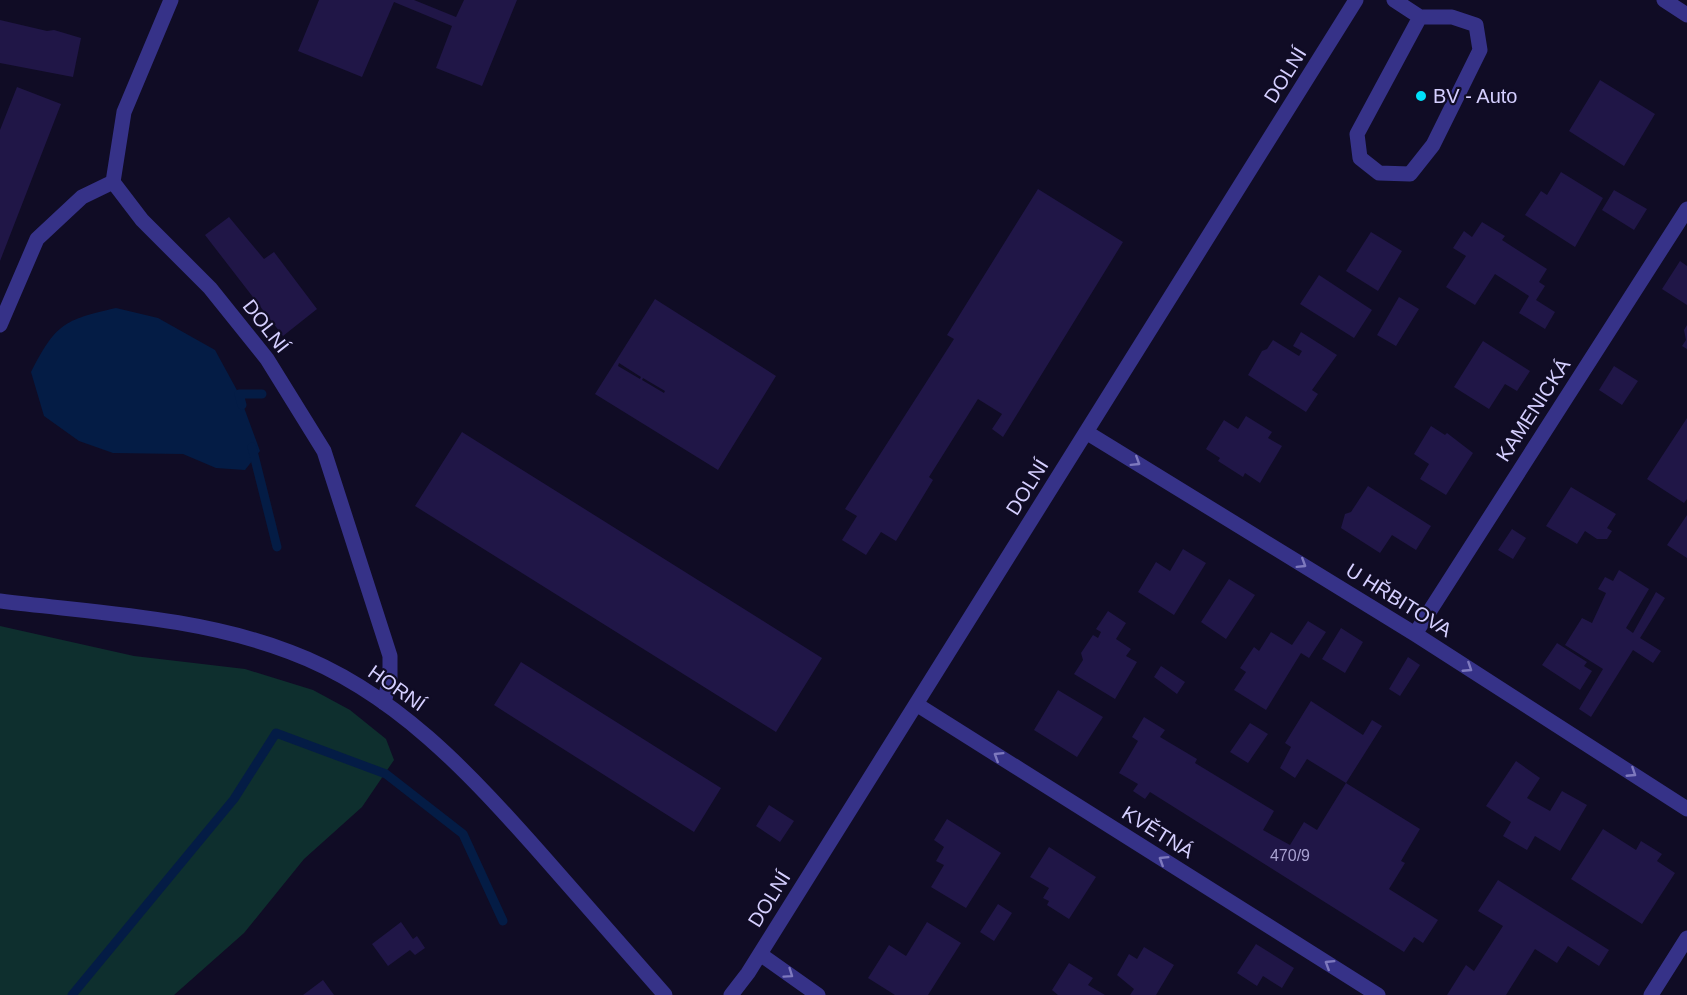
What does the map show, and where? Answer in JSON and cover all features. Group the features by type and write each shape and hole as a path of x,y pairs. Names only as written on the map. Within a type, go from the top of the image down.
{"street":[{"path":"0,325 37,239 82,197 113,183 124,112 171,0"},
{"name":"DOLNÍ","path":"731,995 760,954 1356,0"},
{"path":"1394,0 1420,17 1452,16 1476,25 1480,50 1433,145 1410,174 1379,173 1360,158 1357,134 1420,17"},
{"path":"1664,0 1687,15"},
{"name":"DOLNÍ","path":"113,183 142,220 210,288 267,358 324,451 390,656 390,678 384,703"},
{"name":"KAMENICKÁ","path":"1415,634 1687,209"},
{"name":"U HŘBITOVA","path":"1086,432 1415,634 1687,809"},
{"name":"HORNÍ","path":"0,601 169,623 241,636 290,652 335,672 384,703 441,747 482,787 665,995"},
{"name":"KVĚTNÁ","path":"916,704 1378,995"},
{"path":"1651,995 1687,938"},
{"path":"760,954 818,995"}],"green space":[{"path":"0,626 134,656 245,669 313,690 350,710 386,739 394,760 362,807 304,859 244,933 174,995 0,995"}],"water":[{"path":"116,308 158,318 215,350 239,394 260,451 245,470 216,468 183,454 113,453 79,441 44,416 31,372 47,343 63,326 72,321"}],"building":[{"path":"319,0 414,0 456,17 464,0 517,0 482,86 436,68 452,26 394,2 362,77 298,51"},
{"path":"0,20 47,31 54,30 81,38 73,77 0,63"},
{"path":"1600,80 1655,114 1624,166 1569,131"},
{"path":"17,87 61,104 0,261 0,130"},
{"path":"1561,172 1603,198 1575,247 1525,215 1541,191 1547,195"},
{"path":"1038,189 1123,242 1003,437 992,429 1002,414 978,399 929,477 933,480 896,541 881,532 866,555 842,540 857,516 845,509 954,339 947,335"},
{"path":"1614,190 1647,209 1634,230 1602,210"},
{"path":"229,217 264,259 274,252 317,309 283,336 205,235"},
{"path":"1482,222 1505,236 1502,240 1547,269 1539,282 1545,286 1536,300 1555,312 1545,329 1519,313 1529,296 1495,274 1475,305 1446,287 1466,256 1453,248 1464,231 1472,237"},
{"path":"1371,232 1402,251 1378,291 1346,271"},
{"path":"1680,261 1687,266 1687,305 1662,289"},
{"path":"1319,275 1372,310 1354,338 1300,304"},
{"path":"1399,297 1419,309 1396,346 1377,335"},
{"path":"655,299 776,376 718,470 595,394","holes":["619,363 641,377 640,379 618,366","643,378 665,391 664,393 642,380"]},
{"path":"1687,325 1687,349 1682,346 1686,340 1684,330"},
{"path":"1301,332 1337,355 1312,390 1318,394 1306,412 1248,375 1262,351 1267,349 1273,340 1299,356 1302,351 1293,346"},
{"path":"1483,341 1530,371 1517,391 1505,384 1489,409 1454,387"},
{"path":"1614,366 1638,381 1622,405 1599,390"},
{"path":"1246,416 1272,432 1268,438 1282,446 1260,483 1245,473 1243,477 1218,461 1220,458 1206,449 1224,420 1238,429"},
{"path":"1687,418 1687,499 1684,503 1647,479"},
{"path":"1431,426 1445,435 1447,433 1473,453 1446,495 1420,479 1429,464 1414,454"},
{"path":"462,432 822,658 776,732 415,506"},
{"path":"1368,486 1431,526 1416,550 1392,535 1380,553 1341,528 1345,514 1351,512"},
{"path":"1571,487 1616,514 1607,528 1612,531 1607,539 1597,539 1585,531 1577,544 1546,526"},
{"path":"1687,515 1687,558 1667,545"},
{"path":"1512,529 1526,538 1513,559 1498,550"},
{"path":"1183,549 1206,563 1174,615 1138,592 1156,562 1170,571"},
{"path":"1619,570 1649,589 1626,628 1633,633 1656,592 1665,598 1640,638 1661,651 1653,663 1633,650 1591,717 1579,709 1603,669 1565,645 1582,618 1592,623 1606,593 1598,589 1605,577 1613,581"},
{"path":"1229,579 1255,595 1226,639 1201,622"},
{"path":"1108,611 1126,623 1116,639 1131,649 1126,656 1137,662 1115,699 1074,674 1083,660 1081,653 1093,635 1098,638 1101,632 1096,629"},
{"path":"1308,621 1326,632 1309,658 1301,653 1266,710 1234,690 1246,672 1240,668 1254,647 1259,651 1271,632 1292,645"},
{"path":"1341,628 1363,642 1345,673 1322,659"},
{"path":"1557,643 1587,662 1584,666 1592,671 1580,690 1542,665"},
{"path":"1408,657 1420,665 1400,696 1389,689"},
{"path":"521,662 721,788 694,832 494,705"},
{"path":"1161,666 1185,682 1177,694 1154,677"},
{"path":"1058,690 1103,717 1077,757 1034,730"},
{"path":"1311,701 1363,735 1372,720 1382,726 1346,783 1307,759 1295,778 1280,768 1291,747 1285,743"},
{"path":"1144,717 1165,730 1160,737 1197,759 1195,763 1274,811 1263,830 1290,845 1304,822 1317,830 1346,783 1420,829 1401,861 1405,863 1389,889 1438,920 1423,943 1414,937 1404,952 1150,792 1145,799 1133,791 1138,784 1119,773 1138,741 1132,737"},
{"path":"1250,723 1268,734 1248,763 1230,752"},
{"path":"1516,761 1540,778 1527,798 1550,811 1562,791 1587,805 1560,851 1535,836 1527,850 1503,836 1511,822 1486,806"},
{"path":"769,805 794,821 780,842 756,826"},
{"path":"947,819 1001,853 966,908 931,887 944,865 936,861 944,847 934,840"},
{"path":"1603,829 1636,850 1641,841 1662,854 1657,861 1675,873 1642,924 1571,879"},
{"path":"1049,847 1096,877 1069,919 1047,905 1049,901 1043,898 1049,888 1030,877"},
{"path":"1498,880 1609,950 1599,966 1568,946 1557,963 1535,949 1506,995 1447,995 1466,965 1474,971 1503,926 1478,911"},
{"path":"998,904 1012,913 994,941 980,932"},
{"path":"401,922 413,939 417,936 425,948 415,955 410,950 388,966 372,944"},
{"path":"927,922 961,943 928,995 895,995 868,978 889,945 906,956"},
{"path":"1256,944 1294,968 1282,988 1263,976 1257,986 1237,973"},
{"path":"1144,947 1174,965 1156,995 1130,995 1134,989 1117,975 1129,954 1137,959"},
{"path":"1069,963 1093,978 1088,985 1105,995 1058,995 1052,990"},
{"path":"323,980 334,995 303,995"}],"waterway":[{"path":"242,405 239,394 262,394"},
{"path":"252,447 277,547"},
{"path":"72,995 234,799 276,733 386,774 463,834 503,921"}],"place":[{"name":"BV - Auto","path":"1421,96"}]}
